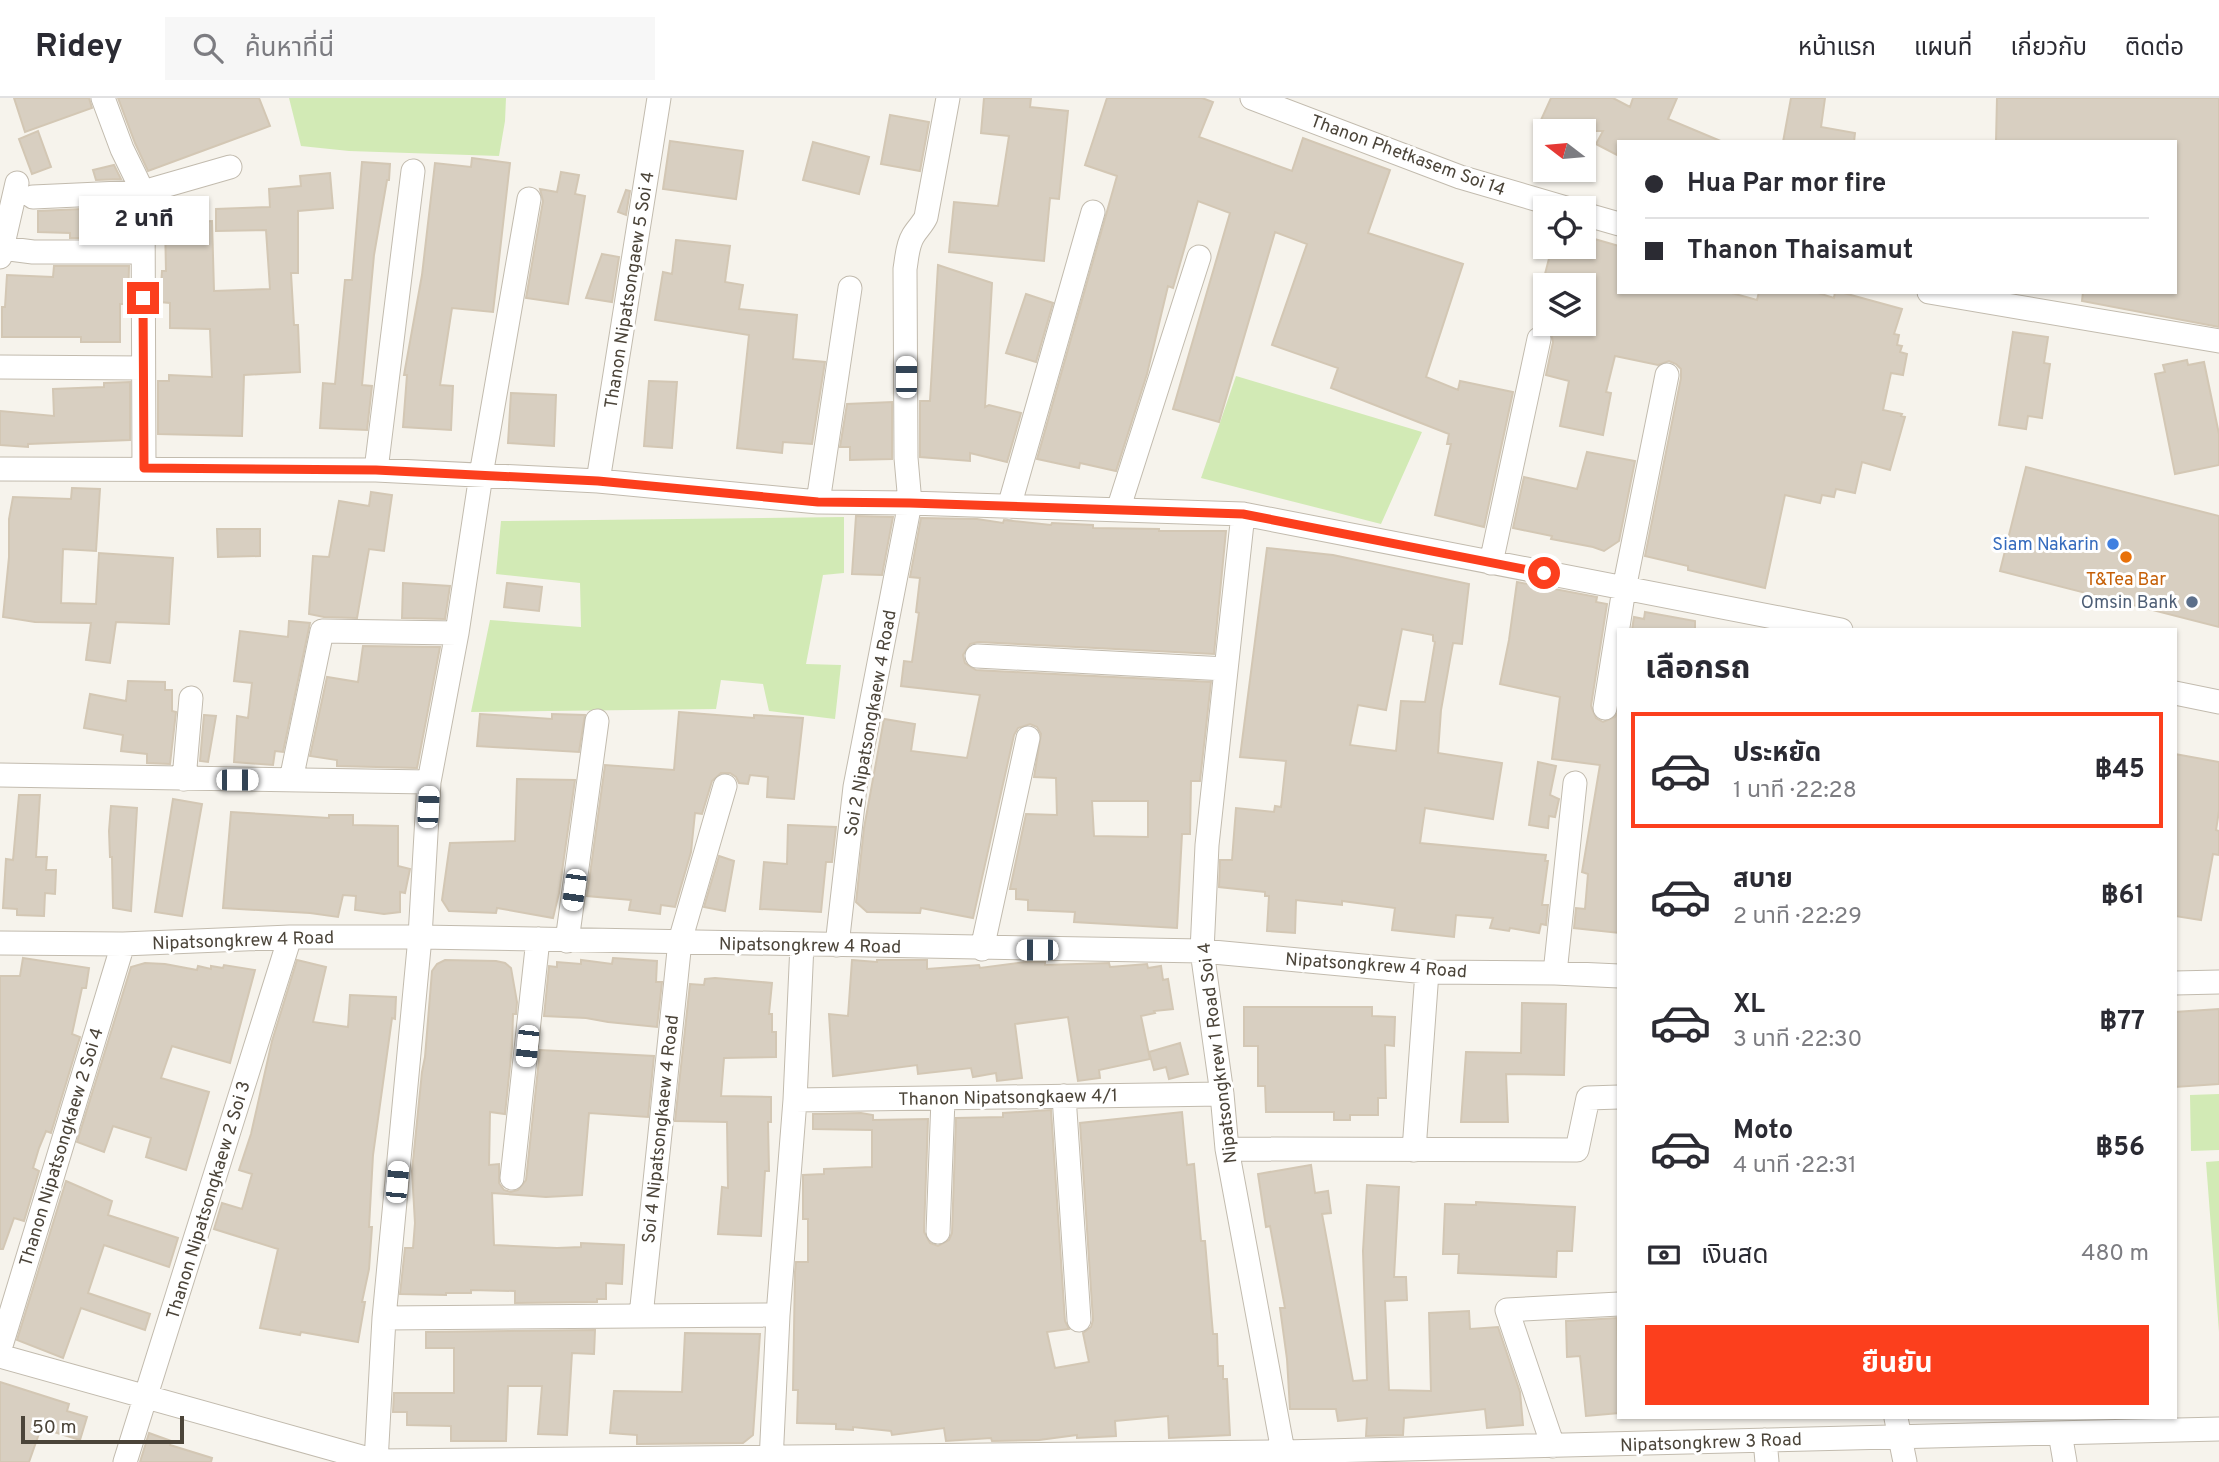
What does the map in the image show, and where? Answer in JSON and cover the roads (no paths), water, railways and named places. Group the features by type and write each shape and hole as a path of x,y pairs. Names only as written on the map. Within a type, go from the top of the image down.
{"street":[{"path":"103,98 122,149 144,192 144,468"},
{"name":"Thanon Nipatsongaew 5 Soi 4","path":"598,481 659,98"},
{"name":"Soi 2 Nipatsongkaew 4 Road","path":"837,945 855,787 910,503 906,458 905,269 908,248 926,217 948,98"},
{"name":"Thanon Phetkasem Soi 14","path":"1252,98 1460,177 1533,198"},
{"path":"143,252 1,253 25,190 144,192 230,167"},
{"path":"376,470 413,171"},
{"path":"376,1461 384,1318 420,937 429,782 457,633 481,475 529,199"},
{"path":"1009,507 1093,212"},
{"path":"1596,217 1617,223"},
{"path":"1118,510 1199,257"},
{"path":"818,502 850,288"},
{"path":"1940,294 2219,341"},
{"path":"1491,563 1539,339"},
{"path":"0,367 143,368"},
{"path":"1618,628 1667,375"},
{"path":"0,469 376,470 598,481 818,502 1243,514 1830,628"},
{"name":"Nipatsongkrew 1 Road Soi 4","path":"1243,514 1206,845 1202,951 1227,1149 1284,1457"},
{"path":"291,780 322,631 457,633"},
{"path":"1605,708 1617,633"},
{"path":"976,656 1226,669"},
{"path":"2177,693 2219,702"},
{"path":"184,779 191,698"},
{"path":"567,941 597,721"},
{"path":"982,949 1028,738"},
{"path":"0,775 429,782"},
{"path":"1555,973 1575,783"},
{"name":"Soi 4 Nipatsongkaew 4 Road","path":"641,1316 680,942 725,786"},
{"name":"Nipatsongkrew 4 Road","path":"0,943 122,944 290,937 420,937 1202,951 1427,972 1617,976"},
{"name":"Thanon Nipatsongkaew 2 Soi 3","path":"125,1462 290,937"},
{"path":"512,1178 538,939"},
{"name":"Thanon Nipatsongkaew 2 Soi 4","path":"0,1349 122,944"},
{"path":"772,1459 778,1315 802,944"},
{"path":"1414,1150 1427,972"},
{"path":"2177,983 2219,982"},
{"name":"Thanon Nipatsongkaew 4/1","path":"794,1100 1222,1094"},
{"path":"1065,1096 1079,1320"},
{"path":"1227,1149 1577,1150 1588,1098 1617,1097"},
{"path":"938,1232 943,1098"},
{"path":"1553,1446 1507,1310 1617,1304"},
{"path":"384,1318 778,1315"},
{"name":"Nipatsongkrew 3 Road","path":"0,1356 376,1461 1461,1455 1553,1446 1604,1454 1766,1451 1899,1427 2060,1433 2219,1429"},
{"path":"1899,1427 1905,1462"},
{"path":"2060,1433 2065,1462"}],"place":[{"name":"Siam Nakarin","path":"2113,544"},
{"name":"T&Tea Bar","path":"2126,557"},
{"name":"Omsin Bank","path":"2192,602"}]}
